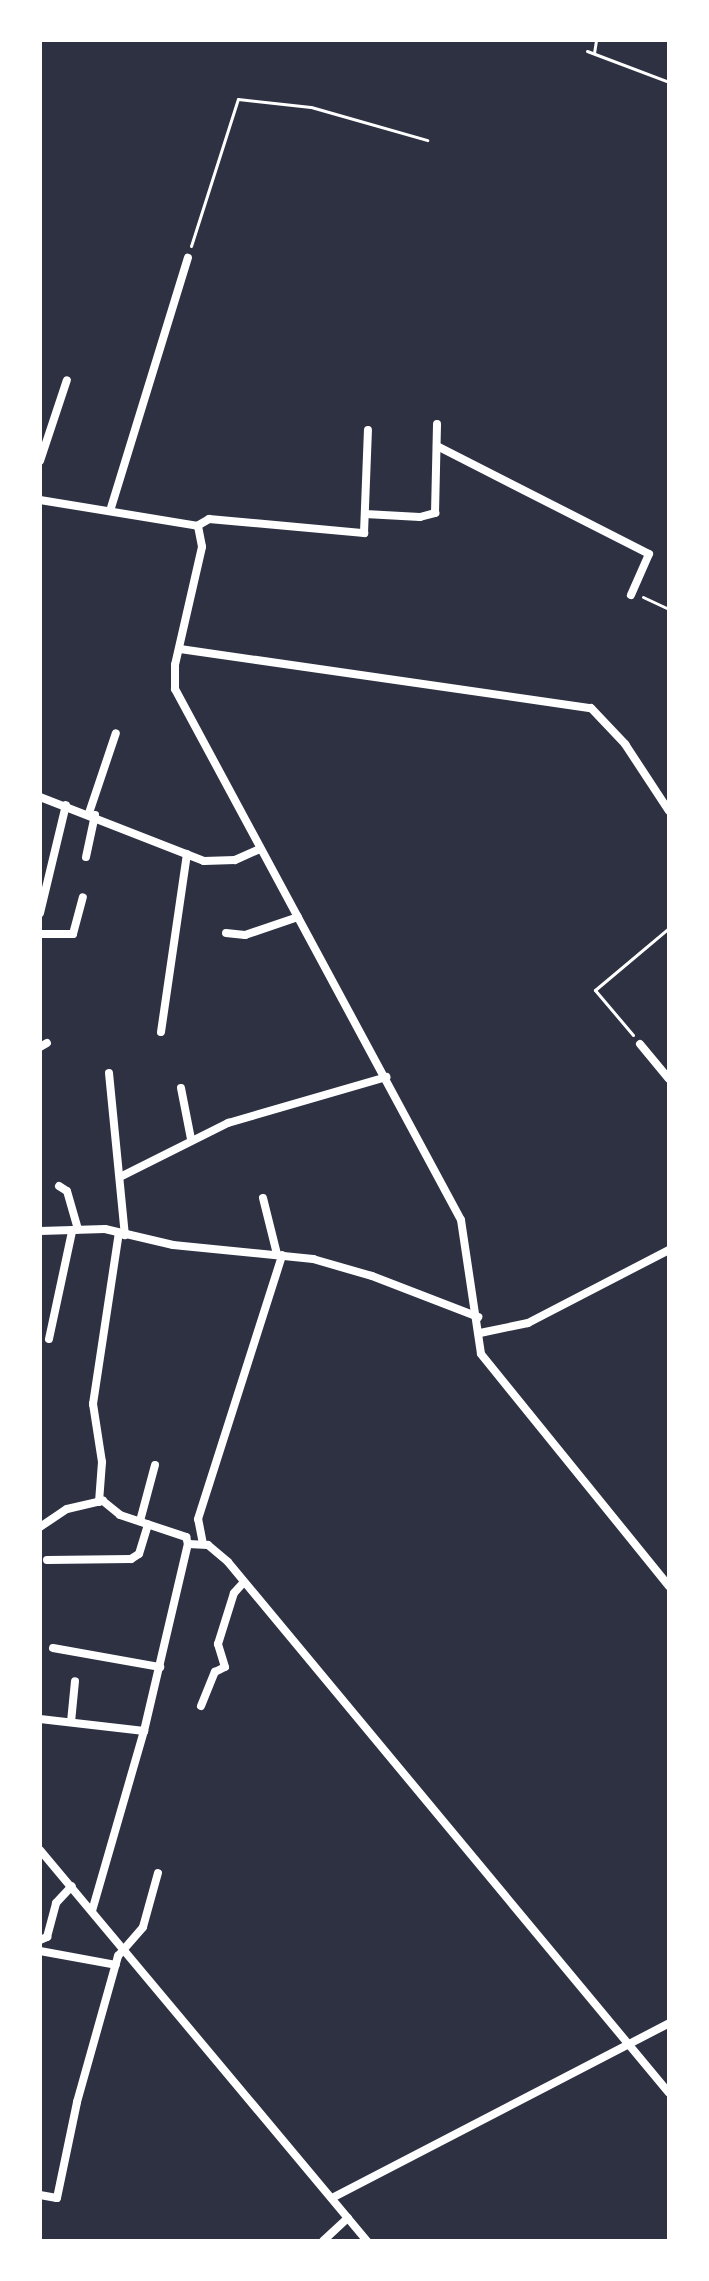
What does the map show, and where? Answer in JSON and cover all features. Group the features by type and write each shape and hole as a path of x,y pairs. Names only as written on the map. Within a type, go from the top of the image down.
{"street":[{"path":"110,511 188,258"},
{"path":"40,461 67,380"},
{"path":"365,514 420,517 435,513 437,424"},
{"path":"40,500 197,526 209,519 364,533 368,430"},
{"path":"437,446 649,554 632,594"},
{"path":"197,526 202,547 180,649 175,689 461,1220 478,1317 481,1354 669,1586"},
{"path":"180,649 591,708 625,744 669,811"},
{"path":"86,857 92,814 116,733"},
{"path":"40,797 92,814 204,861 235,860 260,849"},
{"path":"40,913 66,805"},
{"path":"161,1032 187,854"},
{"path":"40,934 73,934 83,897"},
{"path":"226,933 245,935 298,917"},
{"path":"640,1044 669,1079"},
{"path":"99,1502 102,1462 93,1404 122,1234 122,1176 109,1073"},
{"path":"122,1176 191,1139 262,1112 386,1077"},
{"path":"181,1088 191,1139"},
{"path":"49,1339 75,1230 67,1191 59,1186"},
{"path":"203,1544 198,1519 279,1254 263,1198"},
{"path":"40,1231 122,1234 173,1245 279,1254 372,1276 478,1317"},
{"path":"480,1333 528,1323 669,1250"},
{"path":"47,1560 131,1559 139,1554 155,1465"},
{"path":"40,1527 67,1509 99,1502 144,1523 186,1537 188,1544 144,1731 92,1911"},
{"path":"188,1544 203,1544 228,1562 669,2093"},
{"path":"201,1706 215,1672 225,1667 218,1644 234,1593 243,1583"},
{"path":"53,1648 160,1667"},
{"path":"71,1722 75,1681"},
{"path":"40,1719 144,1731"},
{"path":"40,1850 367,2241"},
{"path":"40,2195 57,2198 77,2102 116,1965 143,1927 158,1873"},
{"path":"40,1940 47,1937 56,1903 72,1886"},
{"path":"40,1951 116,1965"},
{"path":"332,2198 669,2023"},
{"path":"323,2241 348,2218"}],"path":[{"path":"594,53 596,40"},
{"path":"587,51 669,82"},
{"path":"188,258 238,99 311,107 427,140"},
{"path":"632,594 669,609"},
{"path":"640,1044 595,990 669,928"}]}
